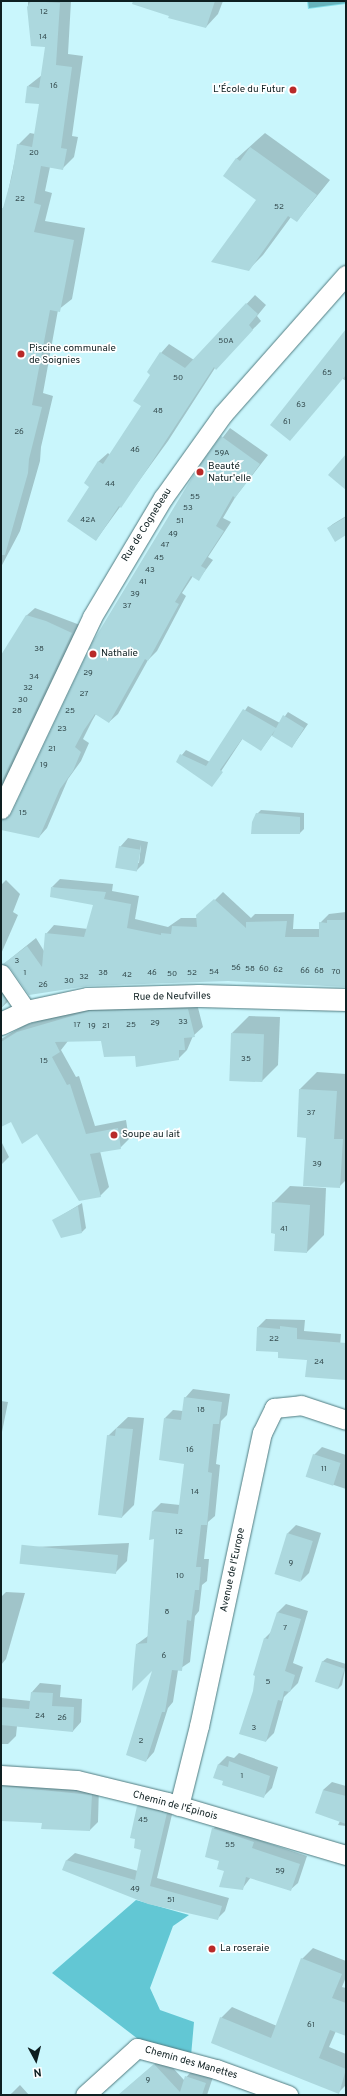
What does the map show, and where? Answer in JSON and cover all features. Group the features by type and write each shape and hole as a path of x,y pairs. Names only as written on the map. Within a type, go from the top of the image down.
{"main road":[{"name":"Rue de Neufvilles","path":"1,1024 27,1012 88,999 199,996 346,1000"}],"street":[{"name":"Rue de Cognebeau","path":"1,809 92,617 109,586 190,458 244,390 346,275"},
{"path":"1,974 27,1012"},
{"name":"Avenue de l'Europe","path":"179,1806 199,1726 262,1433 274,1408 301,1405 346,1420"},
{"name":"Chemin de l'Épinois","path":"1,1775 77,1780 179,1806 346,1855"},
{"name":"Chemin des Manettes","path":"85,2095 137,2048 216,2068 288,2095"}],"shaded area":[{"path":"307,1 346,1 346,4 308,9"},
{"path":"136,1900 189,1915 173,1926 150,1988 160,2010 194,2022 191,2056 138,2039 52,1973"}],"building":[{"path":"31,1 60,3 56,65 72,67 61,148 67,149 63,170 41,166 34,203 41,205 34,232 74,240 60,312 50,310 32,405 42,407 29,459 28,473 5,555 1,555 1,209 3,208 12,176 17,144 32,147 39,104 25,103 27,86 39,88 45,47 31,46 27,7"},
{"path":"133,1 215,1 206,28 168,18 169,16 132,4"},
{"path":"250,147 317,195 297,222 288,216 249,271 211,262 256,200 223,176 236,158 240,161"},
{"path":"246,303 258,314 249,325 253,330 216,370 214,367 121,508 119,506 96,541 67,521 89,487 84,483 98,461 103,464 141,406 133,401 150,375 147,372 160,352 185,368"},
{"path":"346,329 346,375 290,441 270,425"},
{"path":"221,436 260,464 235,498 233,496 216,526 224,531 201,566 206,569 199,581 191,576 175,602 179,604 148,661 145,659 109,723 95,714 84,730 75,747 81,752 73,771 60,789 39,838 1,830 1,820 11,814 92,643 199,466"},
{"path":"346,454 346,490 328,475"},
{"path":"346,517 346,535 335,542 327,528"},
{"path":"26,615 46,621 72,633 1,783 1,655"},
{"path":"243,709 276,728 283,715 304,728 292,748 272,736 275,730 261,751 242,739 220,770 223,772 212,787 176,762 180,754 206,766"},
{"path":"256,813 300,817 300,834 251,834 252,822"},
{"path":"119,846 141,850 137,871 115,868"},
{"path":"51,887 106,892 104,899 131,904 127,928 161,935 161,933 171,934 172,926 197,927 196,915 214,899 246,928 246,922 287,921 285,937 319,937 319,922 327,923 327,920 346,920 346,987 228,981 88,986 29,995 10,968 3,964 27,946 42,967 45,933 84,937 93,905 50,897"},
{"path":"1,993 6,1000 3,1006 1,1006"},
{"path":"188,1009 195,1037 184,1038 185,1050 179,1050 179,1060 136,1067 135,1056 104,1057 101,1041 55,1042 60,1052 52,1057 67,1085 70,1084 86,1134 118,1128 121,1149 90,1154 101,1197 79,1201 37,1134 22,1144 11,1122 1,1127 1,1042 17,1032 89,1011"},
{"path":"231,1033 264,1034 262,1082 229,1081"},
{"path":"299,1089 337,1091 334,1139 343,1139 340,1188 303,1186 306,1138 297,1137"},
{"path":"272,1202 310,1205 307,1253 274,1251 275,1234 271,1233"},
{"path":"78,1206 82,1233 61,1238 52,1220"},
{"path":"280,1326 297,1328 297,1339 346,1343 346,1380 305,1377 307,1360 278,1358 278,1352 256,1351 257,1327 280,1329"},
{"path":"184,1397 222,1402 219,1424 213,1424 208,1472 212,1473 207,1525 201,1525 196,1567 201,1567 199,1590 195,1590 191,1621 187,1620 182,1671 172,1670 165,1712 162,1712 146,1762 126,1755 152,1671 132,1691 136,1644 147,1643 154,1539 149,1540 152,1511 178,1514 184,1464 159,1460 164,1418 181,1420"},
{"path":"116,1428 133,1429 122,1518 98,1515 107,1435 115,1436"},
{"path":"313,1454 341,1463 333,1486 306,1477"},
{"path":"287,1533 313,1541 300,1582 274,1574"},
{"path":"22,1545 118,1555 116,1574 20,1564"},
{"path":"277,1612 301,1619 285,1671 295,1675 290,1692 284,1691 282,1701 278,1700 266,1742 239,1734 253,1691 255,1676 253,1675 264,1638 268,1639"},
{"path":"322,1661 345,1669 338,1690 315,1682"},
{"path":"31,1692 53,1693 52,1706 74,1707 73,1732 1,1725 1,1707 29,1709"},
{"path":"229,1761 270,1776 264,1798 222,1785 223,1781 213,1778 218,1764 228,1767"},
{"path":"1,1786 92,1795 90,1831 41,1829 42,1823 1,1821"},
{"path":"323,1790 346,1796 346,1824 315,1813"},
{"path":"137,1806 167,1813 150,1886 222,1906 218,1920 148,1904 62,1870 66,1860 135,1880 141,1850 134,1848 135,1839 130,1838"},
{"path":"212,1828 254,1842 252,1848 300,1864 291,1891 246,1877 243,1890 219,1887 224,1871 217,1869 219,1861 205,1857"},
{"path":"301,1958 342,1974 332,1998 346,2003 346,2036 330,2030 319,2058 346,2069 339,2094 211,2043 220,2017 271,2038"},
{"path":"154,2064 180,2092 185,2076 206,2083 202,2095 118,2095"}],"place":[{"name":"L'École du Futur","path":"293,90"},
{"name":"Piscine communale de Soignies","path":"21,354"},
{"name":"Beauté Natur'elle","path":"200,472"},
{"name":"Nathalie","path":"93,654"},
{"name":"Soupe au lait","path":"114,1135"},
{"name":"La roseraie","path":"212,1949"}]}
